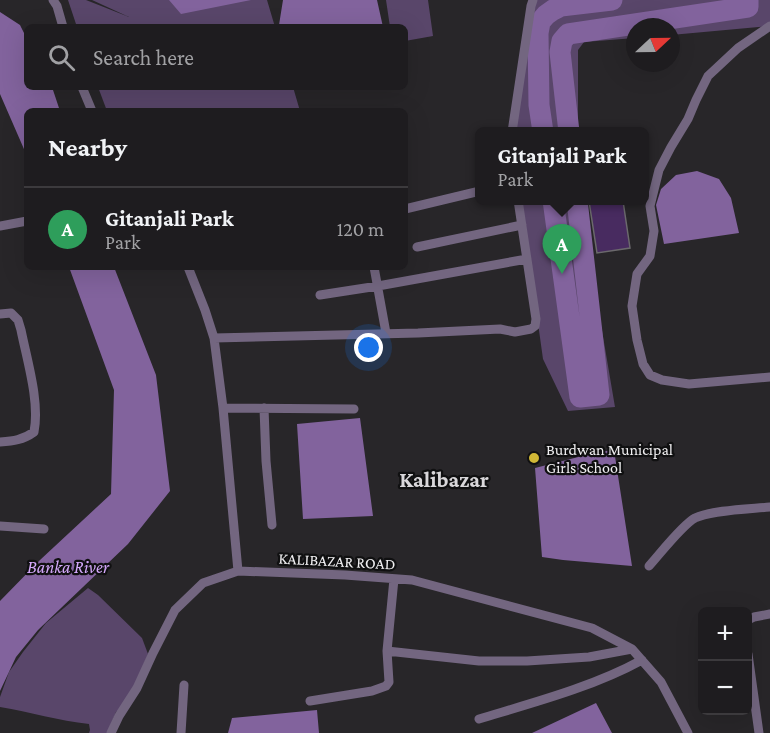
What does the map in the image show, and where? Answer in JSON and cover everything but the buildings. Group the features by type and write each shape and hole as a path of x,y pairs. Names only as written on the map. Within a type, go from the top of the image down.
{"street":[{"path":"53,0 62,24"},
{"path":"513,127 533,0"},
{"path":"770,26 738,48 708,76 688,119 659,170 651,206 654,231 650,256 638,274 632,306 643,364 650,375 662,380 689,384 770,377"},
{"path":"83,90 91,108"},
{"path":"408,208 475,192"},
{"path":"214,338 500,329 511,332 531,329 535,326 536,319 519,205"},
{"path":"0,226 24,222"},
{"path":"417,247 522,225"},
{"path":"320,295 527,259"},
{"path":"111,733 137,688 175,610 203,583 238,571 214,338 193,270"},
{"path":"375,270 386,333"},
{"path":"0,314 11,313 18,320 35,400 36,422 34,432 27,438 0,442"},
{"path":"223,408 354,409"},
{"path":"264,408 272,525"},
{"path":"649,566 694,519 707,514 770,507"},
{"path":"0,526 44,529"},
{"name":"KALIBAZAR ROAD","path":"238,571 412,580 592,628 632,649 661,682 688,733"},
{"path":"310,701 372,691 386,686 389,682 387,651 394,579"},
{"path":"752,618 770,614"},
{"path":"387,651 478,661 527,661 589,657 632,649"},
{"path":"479,719 595,681 642,660"},
{"path":"748,661 759,733"},
{"path":"181,733 184,686"}],"shaded area":[{"path":"68,0 86,0 129,17 92,0 267,0 274,24 76,24"},
{"path":"386,0 428,0 433,36 408,40 408,24 390,24"},
{"path":"533,0 770,0 770,26 680,34 680,18 626,18 626,39 584,42 578,50 578,127 513,127"},
{"path":"99,90 294,90 299,108 106,108"},
{"path":"522,205 581,205 615,407 568,411 543,359"},
{"path":"88,588 142,638 148,654 126,706 116,712 107,733 89,733 89,724 0,707 0,697 9,672 23,652 46,623"}],"water":[{"path":"169,0 251,0 181,14"},
{"path":"283,0 377,0 382,24 279,24"},
{"path":"0,12 20,25 24,33 24,90 53,90 59,108 24,108 24,149 0,94"},
{"path":"697,171 719,179 731,198 739,233 664,244 656,205 661,189 676,175"},
{"name":"Banka River","path":"70,270 115,270 156,375 170,491 128,544 38,630 16,657 0,691 0,601 111,494 114,390"},
{"path":"360,418 373,516 303,519 297,424"},
{"path":"614,450 632,566 542,557 535,468"},
{"path":"596,703 612,733 532,733"},
{"path":"317,710 319,733 228,733 232,718"}],"waterway":[{"path":"542,127 539,105 538,33 540,22 546,15 561,6 612,0"},
{"path":"568,127 560,52 562,41 568,34 748,7 748,0"},
{"path":"554,205 580,397 599,395 578,205"}],"place":[{"name":"Gitanjali Park","path":"562,274"},
{"name":"Burdwan Municipal Girls School","path":"534,458"}],"district":[{"name":"Kalibazar","path":"444,479"}]}
